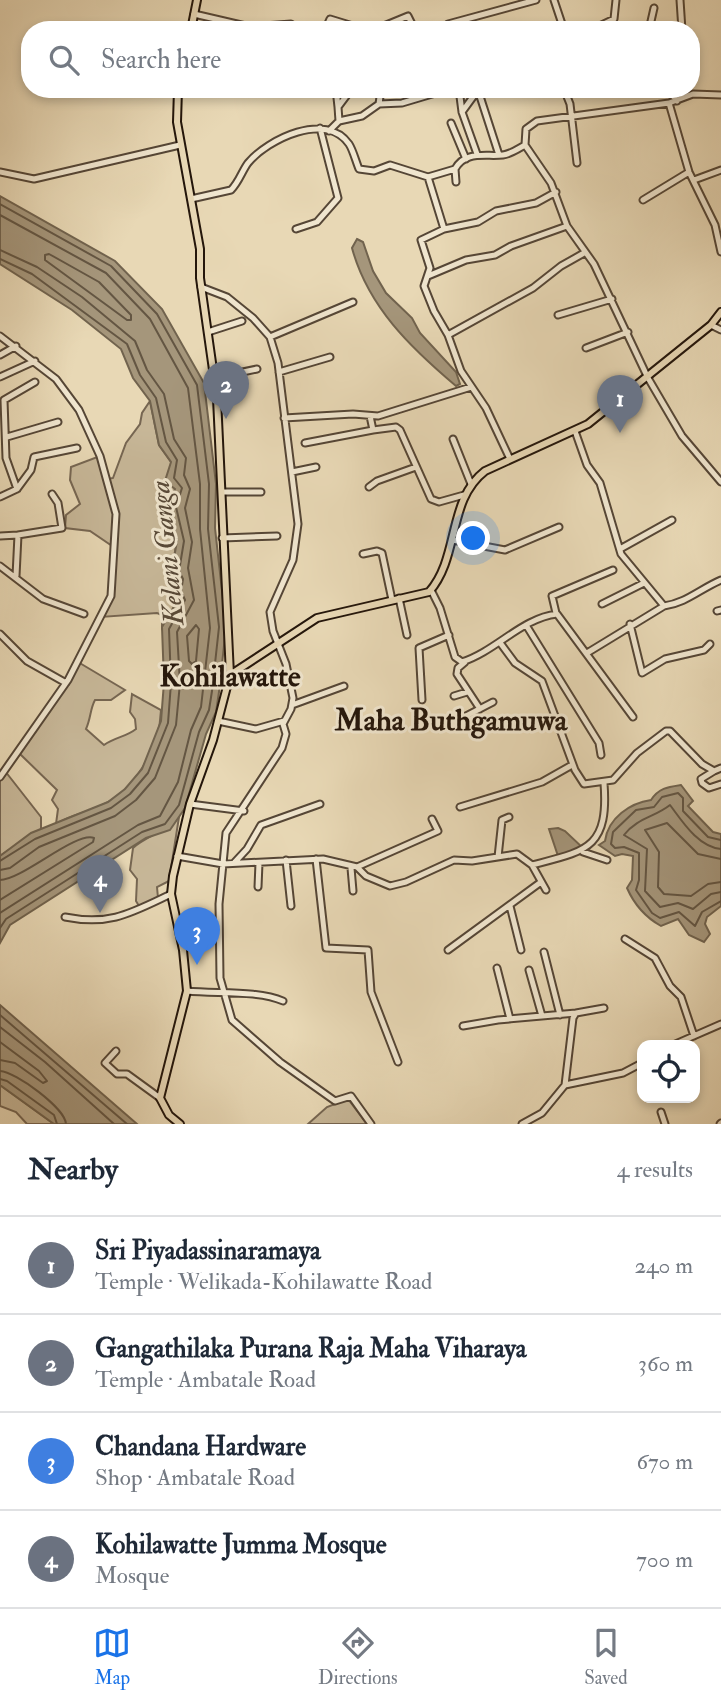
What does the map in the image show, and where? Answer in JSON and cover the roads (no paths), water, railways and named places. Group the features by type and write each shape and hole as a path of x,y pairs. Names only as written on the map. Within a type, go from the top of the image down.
{"main road":[{"path":"193,21 197,0"},
{"path":"178,98 180,145 200,249 201,287 214,378 223,492 222,538 230,676 190,804 171,894 183,950 187,991 160,1098 169,1115 180,1124"},
{"path":"230,676 317,618 431,590 452,540 464,495 471,484 485,471 575,430 648,377 711,326 721,312"}],"street":[{"path":"506,9 509,0"},
{"path":"458,21 536,0"},
{"path":"554,0 561,21"},
{"path":"610,21 614,19 616,0"},
{"path":"680,0 681,21"},
{"path":"651,21 654,8"},
{"path":"194,14 224,21"},
{"path":"396,21 408,16 410,21"},
{"path":"700,94 721,95"},
{"path":"338,98 339,121"},
{"path":"338,107 345,98"},
{"path":"379,104 380,98"},
{"path":"329,131 339,121 362,116 379,104 402,103 419,98"},
{"path":"460,98 461,111 477,155"},
{"path":"461,111 472,98"},
{"path":"481,98 499,155"},
{"path":"566,98 577,163"},
{"path":"525,145 529,125 571,116 669,103 684,98"},
{"path":"669,103 689,172 715,225 721,252"},
{"path":"451,124 466,159"},
{"path":"191,199 230,190 247,164 265,149 305,130 320,128 349,144 359,169 374,170 390,165 405,168 416,176 428,177 455,169 466,159 477,155 499,155 525,145"},
{"path":"296,229 317,222 338,198 320,128"},
{"path":"0,172 34,179 180,145"},
{"path":"525,145 533,152 556,192 567,226 594,264 648,377 682,436 721,482"},
{"path":"455,169 456,182"},
{"path":"694,180 721,170"},
{"path":"643,200 689,172"},
{"path":"428,177 444,229"},
{"path":"510,459 486,408 461,371 448,335 424,286 430,268 421,240 444,229 478,222 507,208 537,203 556,192"},
{"path":"428,276 466,260 495,255 511,246 567,226"},
{"path":"448,335 533,288 561,266 584,253"},
{"path":"201,287 227,297 253,318 270,337 279,372 298,524 297,547 270,612 288,671 292,705 284,721 282,748 265,771 244,811 226,833 220,978 232,1020 280,1062 335,1101 351,1096 371,1124"},
{"path":"558,315 612,299"},
{"path":"270,337 353,302"},
{"path":"208,332 242,321"},
{"path":"711,326 721,330"},
{"path":"586,348 628,332"},
{"path":"0,336 56,379 79,410 100,456 116,514 111,596 66,683 1,774"},
{"path":"0,355 16,346"},
{"path":"279,372 330,357"},
{"path":"0,377 35,361"},
{"path":"214,378 257,369"},
{"path":"17,489 3,458 7,439 2,404 4,400 35,382"},
{"path":"284,418 354,414 370,416 398,412 471,387"},
{"path":"370,416 373,430"},
{"path":"0,440 58,422"},
{"path":"305,443 398,428 429,496 435,501 464,495"},
{"path":"575,430 581,453 600,483 607,514 626,563 664,606"},
{"path":"453,439 471,484"},
{"path":"0,497 17,489 31,470 34,457 77,448"},
{"path":"292,472 316,467"},
{"path":"369,487 377,481 416,467"},
{"path":"223,492 261,492"},
{"path":"0,536 18,536 62,528 58,503 52,494"},
{"path":"620,549 672,520"},
{"path":"452,540 505,550 559,527"},
{"path":"16,576 18,536"},
{"path":"222,538 277,536"},
{"path":"363,554 377,551 382,553 407,635"},
{"path":"0,566 43,599 84,614"},
{"path":"613,570 552,596 556,613 633,718"},
{"path":"587,653 629,624 664,606 683,603 701,589 721,580"},
{"path":"602,604 644,583"},
{"path":"431,590 455,657 459,662 465,662"},
{"path":"480,709 457,674 458,668 501,644 526,625 556,613"},
{"path":"629,624 642,673 665,659 704,650 710,644"},
{"path":"526,625 599,743 601,755"},
{"path":"0,634 27,661 66,683"},
{"path":"422,700 419,648 449,635"},
{"path":"501,644 515,663 542,681 572,765 584,783 604,783 612,780 637,753 666,731 670,731 702,764 714,771"},
{"path":"292,705 345,686"},
{"path":"454,696 467,692"},
{"path":"466,716 493,702"},
{"path":"218,721 256,729 284,721"},
{"path":"460,807 542,782 572,765"},
{"path":"721,768 702,779 702,783 709,788 721,784"},
{"path":"583,852 599,833 605,802 604,783"},
{"path":"190,804 244,811"},
{"path":"233,863 261,825 320,804"},
{"path":"498,857 502,820 509,817"},
{"path":"354,867 438,831 432,819"},
{"path":"532,865 583,852 607,860"},
{"path":"177,856 223,864 316,859 354,867 366,876 390,886 406,883 454,860 517,854 532,865 545,890"},
{"path":"316,859 326,948 368,950 371,992 398,1062"},
{"path":"286,860 291,906"},
{"path":"258,887 259,863"},
{"path":"353,891 354,867"},
{"path":"448,950 541,882"},
{"path":"65,917 85,921 113,920 171,894"},
{"path":"510,906 521,950"},
{"path":"625,939 655,958 670,986 681,997 694,1036"},
{"path":"544,953 560,1015"},
{"path":"496,968 510,1019"},
{"path":"529,970 542,1016"},
{"path":"187,991 225,995 267,994 284,1001"},
{"path":"463,1026 604,1008"},
{"path":"522,1124 542,1113 565,1085 576,1013"},
{"path":"685,1040 721,1024"},
{"path":"116,1051 105,1063 117,1074 127,1074 160,1098"},
{"path":"565,1085 623,1073 637,1066"},
{"path":"661,1112 665,1124"}],"water":[{"path":"0,196 115,261 162,309 204,383 216,484 215,528 226,627 216,712 206,734 185,808 170,830 146,838 10,925 0,943 0,856 31,833 108,802 125,789 142,769 161,721 164,682 162,627 178,600 172,595 177,581 171,575 177,541 172,540 175,531 169,506 175,489 165,481 171,462 159,445 150,401 133,378 121,349 72,310 0,264"},
{"path":"357,239 363,242 373,271 386,293 412,318 420,333 456,372 460,384 456,386 423,357 380,308 359,269 352,248"},
{"path":"681,785 693,801 688,806 713,832 721,834 721,906 707,917 705,924 710,934 704,942 689,935 678,919 661,926 645,914 627,888 632,880 633,856 615,856 599,845 605,841 610,825 621,813 635,804 651,800 664,789"},
{"path":"558,828 583,848 558,856 549,829"},
{"path":"0,1005 137,1124 54,1124 0,1085"}],"place":[{"name":"Gangathilaka Purana Raja Maha Viharaya","path":"226,419"},
{"name":"Sri Piyadassinaramaya","path":"620,433"},
{"name":"Kohilawatte Jumma Mosque","path":"100,913"},
{"name":"Chandana Hardware","path":"197,965"}],"district":[{"name":"Kohilawatte","path":"230,676"},
{"name":"Maha Buthgamuwa","path":"451,720"}],"water label":[{"name":"Kelani Ganga","path":"166,553"}]}
